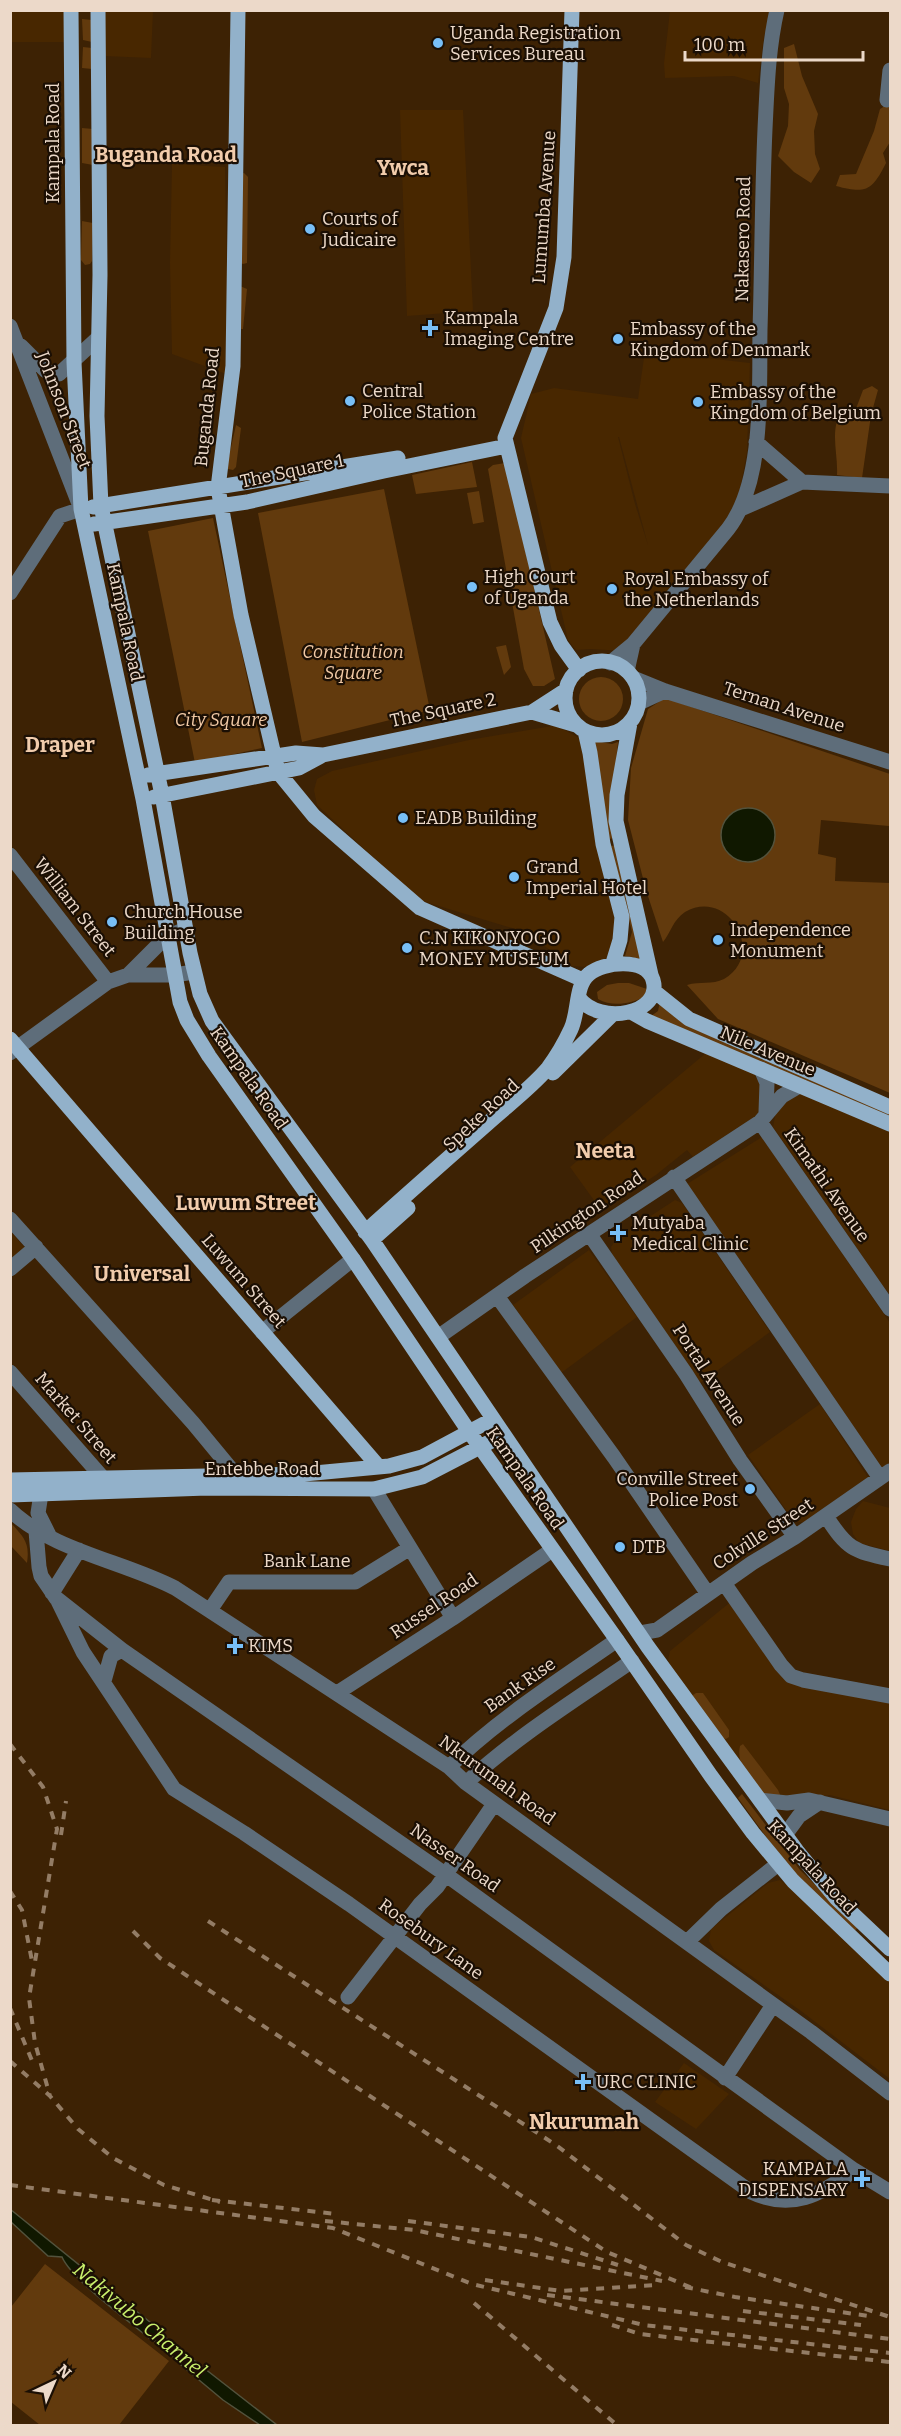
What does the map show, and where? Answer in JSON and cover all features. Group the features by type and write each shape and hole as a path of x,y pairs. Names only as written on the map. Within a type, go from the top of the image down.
{"main road":[{"name":"Kampala Road","path":"71,10 74,362 81,508 143,799 166,937 180,1002 195,1035 711,1776 778,1864 815,1903 891,1974"},
{"name":"Kampala Road","path":"98,10 100,267 98,476 101,506 162,795 200,994 212,1021 369,1236 648,1647 785,1836 836,1898 891,1949"},
{"name":"Buganda Road","path":"238,10 233,366 218,488 241,615 278,772 314,816 420,908 583,980"},
{"name":"Lumumba Avenue","path":"506,442 556,308 564,257 572,10"},
{"name":"The Square 1","path":"81,508 506,442"},
{"name":"The Square 1","path":"85,526 247,502 506,442"},
{"path":"506,442 550,622 561,645 579,670"},
{"path":"613,963 622,931 622,917 603,844 590,753 580,728 567,709 568,682 579,670 596,662 610,663 630,674 638,690 639,703 630,723 617,795 616,821 651,975 654,991 644,1004 630,1012 613,1014 603,1014 590,1008 579,998 583,980 597,969 613,963 634,966 651,975"},
{"name":"The Square 2","path":"138,777 296,753 323,755 532,712 566,690"},
{"path":"532,712 604,735 614,734 630,723"},
{"name":"The Square 2","path":"143,799 299,768 323,755"},
{"name":"Nile Avenue","path":"654,991 683,1015 703,1026 891,1107"},
{"name":"Speke Road","path":"369,1236 546,1070 572,1028 579,998"},
{"name":"Nile Avenue","path":"630,1012 891,1124"},
{"name":"Speke Road","path":"369,1236 518,1108 613,1014"},
{"name":"Luwum Street","path":"13,1047 378,1466"},
{"name":"Entebbe Road","path":"10,1480 304,1474 389,1466 422,1457 493,1419"},
{"name":"Entebbe Road","path":"10,1495 207,1488 374,1489 422,1477 503,1435"}],"street":[{"name":"Nakasero Road","path":"610,663 633,644 728,529 741,509 750,482 756,442 767,98 777,10"},
{"path":"887,100 891,70"},
{"name":"Johnson Street","path":"10,326 81,508"},
{"path":"17,342 50,374 59,374 98,338"},
{"path":"756,442 802,482"},
{"path":"741,509 802,482 891,486"},
{"path":"10,593 60,516 81,508"},
{"name":"Nakasero Road","path":"630,674 633,644"},
{"name":"Ternan Avenue","path":"630,674 665,691 891,762"},
{"path":"639,703 665,691"},
{"name":"William Street","path":"10,855 108,982"},
{"path":"128,975 166,937 186,929"},
{"path":"13,1047 108,982 128,975 174,975 194,972"},
{"path":"761,1070 766,1083 763,1117"},
{"path":"763,1117 782,1096 799,1086"},
{"name":"Pilkington Road","path":"438,1337 763,1117"},
{"name":"Kimathi Avenue","path":"763,1117 891,1310"},
{"path":"674,1177 885,1475"},
{"path":"10,1219 193,1423 236,1475"},
{"name":"Portal Avenue","path":"590,1235 686,1374 740,1460 795,1537"},
{"path":"10,1269 36,1247"},
{"path":"262,1332 353,1259"},
{"path":"497,1296 614,1457 708,1594"},
{"name":"Market Street","path":"10,1372 102,1477 111,1492"},
{"name":"Colville Street","path":"639,1633 657,1630 885,1475"},
{"path":"374,1489 453,1618"},
{"name":"Nasser Road","path":"41,1494 38,1513 47,1535 39,1567 54,1595 122,1650 445,1874 854,2170 891,2192"},
{"name":"Nkurumah Road","path":"10,1510 47,1535 79,1550 154,1577 210,1610 449,1767 466,1783 891,2093"},
{"path":"826,1516 849,1546 861,1552 891,1559"},
{"name":"Bank Lane","path":"210,1610 229,1582 355,1582 410,1548"},
{"path":"54,1595 79,1550"},
{"name":"Russel Road","path":"337,1693 552,1550"},
{"path":"724,1583 791,1676 891,1696"},
{"name":"Rosebury Lane","path":"54,1595 79,1644 174,1789 244,1833 395,1937 751,2192 777,2201 796,2200 836,2184 854,2170"},
{"name":"Colville Street","path":"648,1647 657,1630"},
{"name":"Bank Rise","path":"449,1767 483,1735 617,1640"},
{"path":"104,1681 111,1656 122,1650"},
{"path":"466,1783 503,1750 632,1661"},
{"path":"523,1706 537,1726"},
{"path":"760,1800 787,1803 802,1800 820,1802 891,1819"},
{"path":"785,1836 800,1816 820,1802"},
{"path":"348,1997 437,1887 495,1804"},
{"path":"687,1942 721,1909 778,1864"},
{"path":"725,2078 773,2005"}],"shaded area":[{"path":"11,11 65,11 64,42 11,42"},
{"path":"104,11 153,11 151,58 104,56"},
{"path":"670,11 772,11 764,36 758,83 734,76 665,78 664,63"},
{"path":"400,110 463,110 473,311 407,316"},
{"path":"172,164 225,167 229,375 172,354 170,263"},
{"path":"645,351 750,363 747,451 740,490 730,517 623,651 576,650 568,640 521,438 531,394 554,388 638,399","holes":["619,437 648,545 635,504"]},
{"path":"552,726 561,728 579,738 584,744 617,921 615,949 604,961 586,967 572,966 525,932 419,900 317,805 314,790 317,779 332,771 469,740"},
{"path":"706,1053 751,1070 764,1089 759,1114 693,1157 687,1150 656,1175 601,1210 570,1167"},
{"path":"796,1091 890,1132 890,1296 773,1127 777,1106"},
{"path":"762,1137 890,1323 890,1465 882,1471 687,1184"},
{"path":"675,1200 682,1203 770,1332 699,1384 613,1259 611,1247 617,1238"},
{"path":"10,1231 26,1249 10,1262"},
{"path":"589,1250 637,1317 561,1373 513,1305"},
{"path":"820,1404 869,1479 808,1522 799,1522 793,1520 748,1455"},
{"path":"863,1501 890,1508 890,1551 859,1543 853,1534 851,1522 856,1509"},
{"path":"733,1600 783,1677 890,1703 890,1810 830,1795 767,1802 668,1660 670,1651"},
{"path":"780,1880 793,1889 890,1982 890,2079 801,2011 714,1950 709,1941 711,1929 768,1883"},
{"path":"684,2063 729,2094 696,2129 655,2102"}],"green space":[{"path":"82,19 92,20 92,42 83,40"},
{"path":"794,44 802,76 818,114 814,131 815,154 820,169 811,183 794,172 778,156 788,126 789,104 784,88 784,48"},
{"path":"83,47 92,48 92,69 82,68"},
{"path":"890,103 890,142 883,153 886,163 876,180 872,185 861,190 836,186 840,175 856,174 874,131 880,109"},
{"path":"82,128 93,129 93,165 82,163"},
{"path":"244,173 248,177 247,263 243,264 239,262 240,174"},
{"path":"82,221 93,223 92,261 85,265 81,260"},
{"path":"240,286 247,289 243,329 240,329"},
{"path":"872,386 878,390 871,415 862,478 837,475 835,434 837,421 854,414 863,390"},
{"path":"236,425 241,428 236,467 233,470 228,469 227,465"},
{"path":"472,462 477,487 416,494 412,475"},
{"path":"505,463 555,679 544,686 533,686 524,669 488,469 493,465"},
{"name":"Constitution Square","path":"384,489 430,710 302,742 258,513"},
{"path":"479,491 484,522 473,524 467,493"},
{"name":"City Square","path":"213,518 262,748 195,763 148,531"},
{"path":"506,645 511,667 504,675 496,647"},
{"path":"601,677 616,684 623,699 616,714 601,721 586,714 579,699 586,684"},
{"path":"665,698 890,774 889,826 821,820 818,854 836,858 835,881 890,883 890,1093 718,1019 687,985 724,979 736,968 742,954 742,940 737,927 728,916 715,908 701,907 681,915 663,942 646,890 628,820 631,768 648,709"},
{"path":"594,741 612,744 618,742 614,782 614,838 609,839 598,766"},
{"path":"616,845 644,964 633,957 625,956 632,932 611,846"},
{"path":"629,983 647,989 644,997 627,1003 615,1004 598,999 597,992 607,985"},
{"path":"660,1001 890,1113 890,1120 647,1019 658,1011"},
{"path":"11,1523 27,1545 27,1563 11,1546"},
{"path":"696,1693 703,1693 729,1730 729,1737 722,1738 693,1698"},
{"path":"743,1744 781,1797 767,1802 752,1783 743,1769 739,1754 740,1746"},
{"path":"742,1794 800,1870 858,1927 854,1932 806,1886 770,1842 738,1798"},
{"path":"45,2264 169,2361 119,2425 40,2425 11,2402 11,2307"}],"water":[{"path":"748,808 758,810 767,816 773,825 775,835 773,845 767,854 758,860 748,862 738,860 729,854 723,845 721,835 723,825 729,816 738,810"},
{"name":"Nakivubo Channel","path":"10,2209 156,2327 168,2340 277,2425 260,2425 223,2400 181,2365 160,2343 150,2339 89,2288 77,2277 62,2257 48,2256 11,2222"}],"railway":[{"path":"10,1744 43,1787 57,1829 29,1998 35,2043 50,2096"},
{"path":"61,1835 66,1801"},
{"path":"10,1891 22,1910 32,1961"},
{"path":"208,1921 556,2145 686,2245 722,2262 890,2317"},
{"path":"133,1931 160,1958 607,2252 692,2288"},
{"path":"10,2008 33,2063"},
{"path":"10,2061 50,2096 78,2129 113,2158 164,2185 220,2202"},
{"path":"10,2185 333,2228 472,2284 644,2325 890,2353"},
{"path":"212,2200 336,2214"},
{"path":"325,2221 414,2230 662,2281"},
{"path":"408,2221 531,2237 618,2265"},
{"path":"485,2280 561,2291 658,2285"},
{"path":"685,2287 735,2297 869,2316"},
{"path":"547,2295 890,2339"},
{"path":"474,2303 618,2426"},
{"path":"743,2311 861,2325"},
{"path":"612,2325 640,2334 890,2362"}],"place":[{"name":"Uganda Registration Services Bureau","path":"438,43"},
{"name":"Courts of Judicaire","path":"310,229"},
{"name":"Kampala Imaging Centre","path":"430,328"},
{"name":"Embassy of the Kingdom of Denmark","path":"618,339"},
{"name":"Central Police Station","path":"350,401"},
{"name":"Embassy of the Kingdom of Belgium","path":"698,402"},
{"name":"High Court of Uganda","path":"472,587"},
{"name":"Royal Embassy of the Netherlands","path":"612,589"},
{"name":"EADB Building","path":"403,818"},
{"name":"Grand Imperial Hotel","path":"514,877"},
{"name":"Church House Building","path":"112,922"},
{"name":"Independence Monument","path":"718,940"},
{"name":"C.N KIKONYOGO MONEY MUSEUM","path":"407,948"},
{"name":"Mutyaba Medical Clinic","path":"618,1233"},
{"name":"Conville Street Police Post","path":"750,1489"},
{"name":"DTB","path":"620,1547"},
{"name":"KIMS","path":"235,1646"},
{"name":"URC CLINIC","path":"583,2082"},
{"name":"KAMPALA DISPENSARY","path":"862,2179"}],"district":[{"name":"Buganda Road","path":"166,155"},
{"name":"Ywca","path":"403,168"},
{"name":"Draper","path":"60,745"},
{"name":"Neeta","path":"605,1151"},
{"name":"Luwum Street","path":"246,1203"},
{"name":"Universal","path":"142,1274"},
{"name":"Nkurumah","path":"584,2122"}]}
